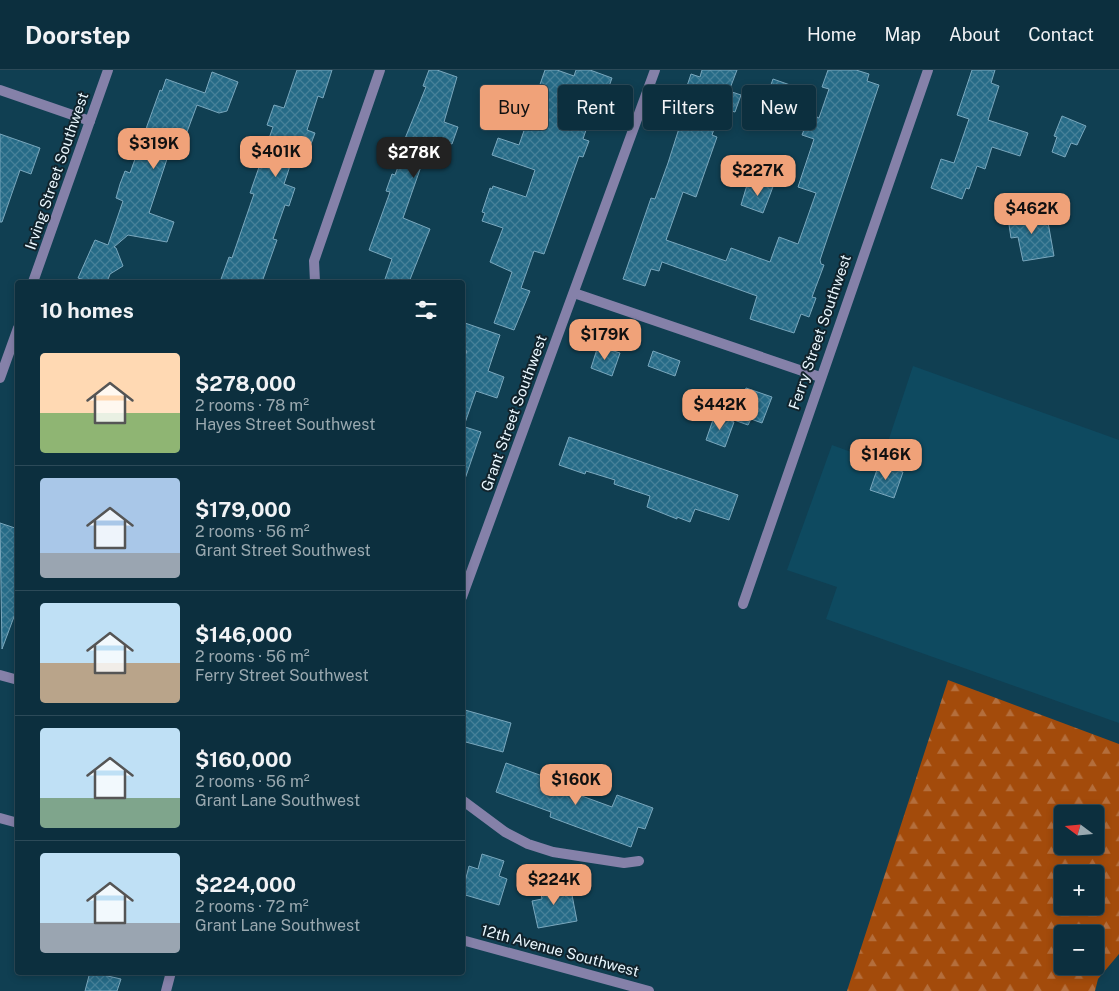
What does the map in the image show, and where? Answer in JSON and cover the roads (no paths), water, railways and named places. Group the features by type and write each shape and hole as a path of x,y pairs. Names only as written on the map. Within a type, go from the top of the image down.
{"street":[{"name":"Irving Street Southwest","path":"34,280 108,70"},
{"path":"315,280 314,261 380,70"},
{"name":"Grant Street Southwest","path":"465,589 655,70"},
{"name":"Ferry Street Southwest","path":"743,604 820,377 928,70"},
{"path":"0,90 90,121"},
{"path":"574,293 820,377"},
{"path":"0,378 15,336"},
{"path":"0,675 15,679"},
{"path":"465,802 505,832 528,844 554,852 624,863 639,861"},
{"path":"0,818 15,822"},
{"name":"12th Avenue Southwest","path":"465,941 649,991"},
{"path":"166,991 171,975"}]}
